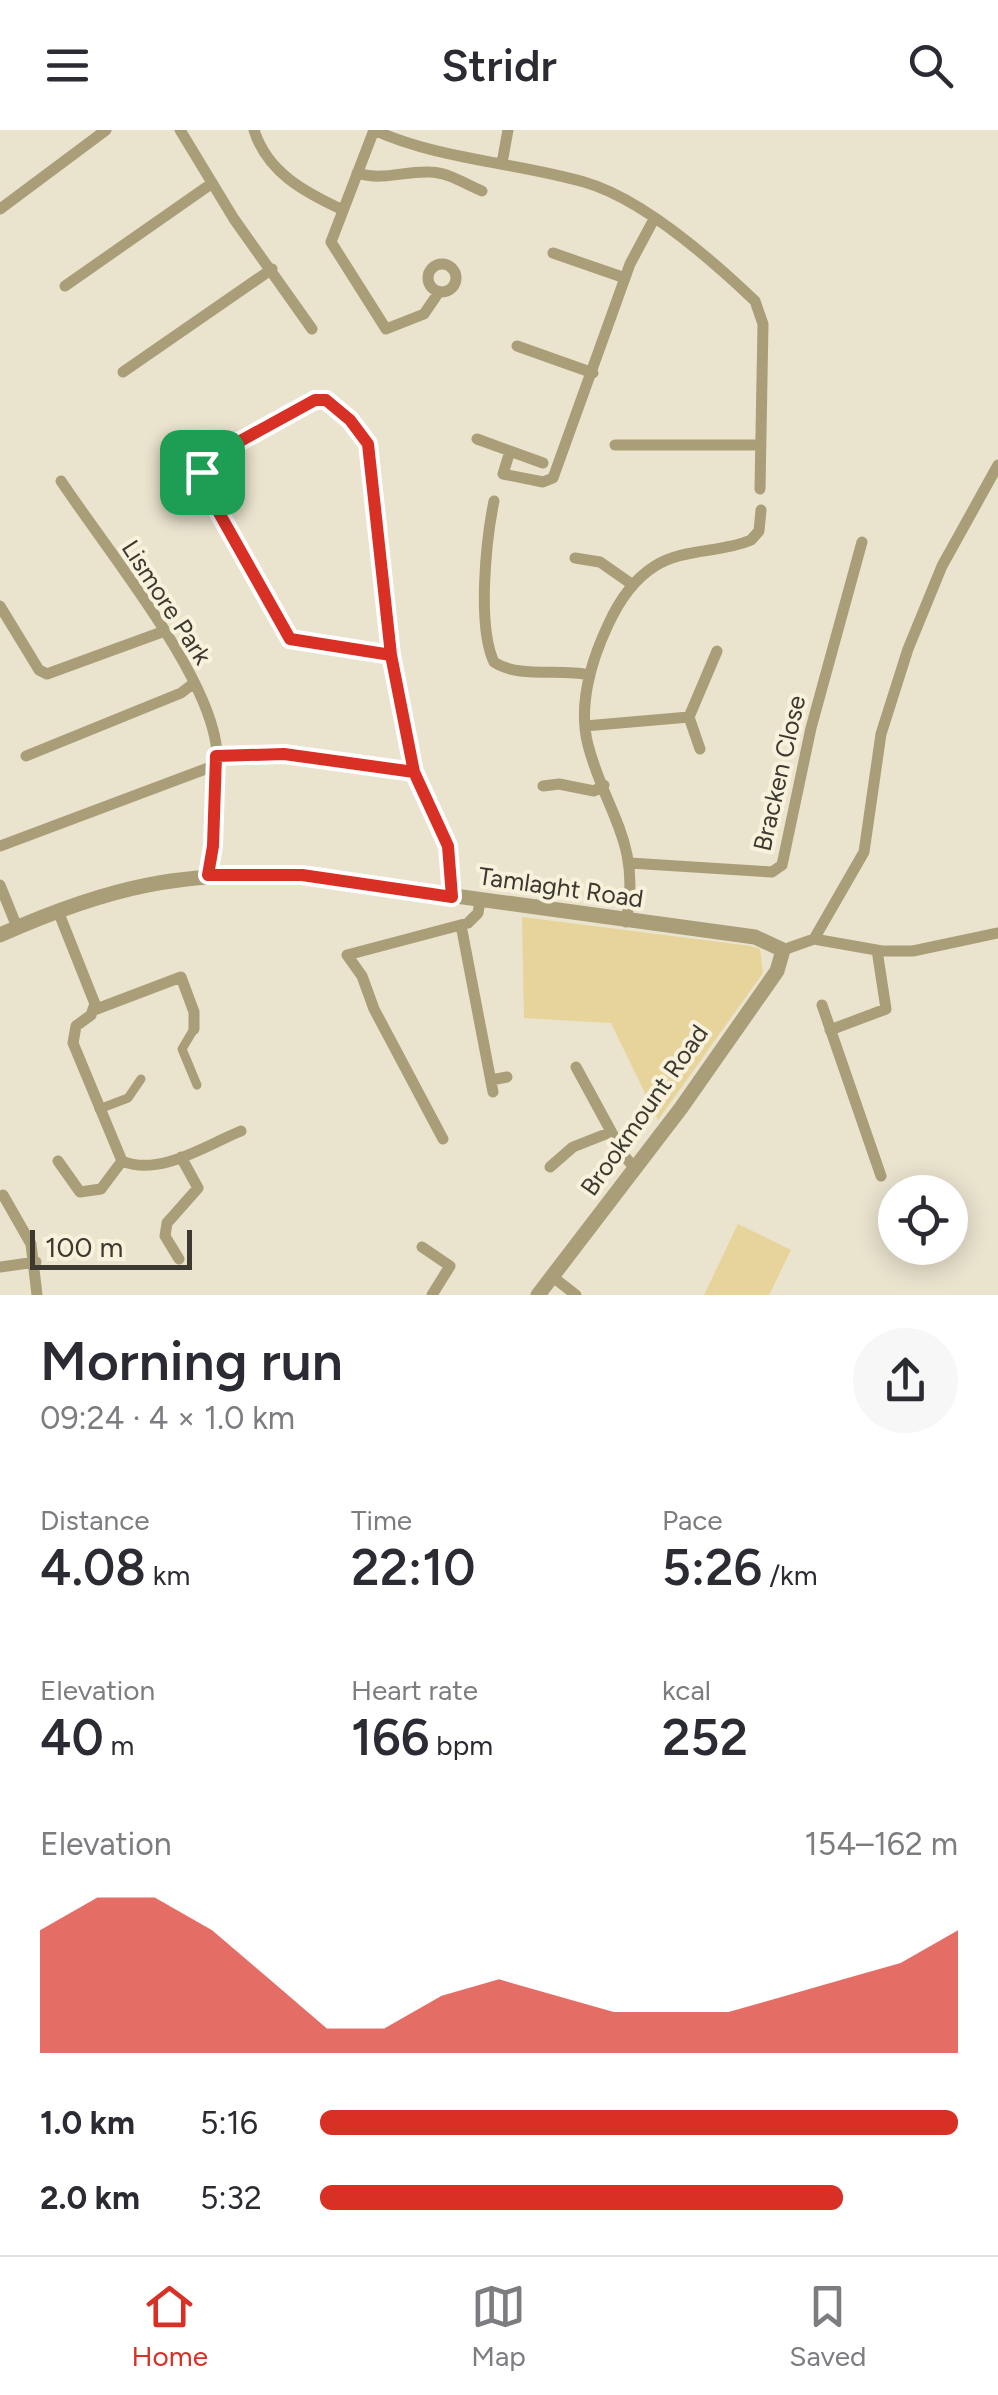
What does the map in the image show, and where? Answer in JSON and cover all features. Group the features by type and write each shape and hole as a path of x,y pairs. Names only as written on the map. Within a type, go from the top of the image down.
{"street":[{"path":"0,209 106,130"},
{"path":"180,130 212,184 312,330"},
{"path":"271,130 255,132 262,156 297,186 343,210"},
{"path":"439,292 424,314 386,329 331,242 374,130 398,141 588,183 654,219 755,301 763,324 760,489"},
{"path":"502,163 508,130"},
{"path":"357,173 396,178 427,172 445,174 482,191"},
{"path":"66,286 212,184"},
{"path":"510,451 503,474 544,482 553,478 625,278 654,219"},
{"path":"553,253 625,278"},
{"path":"124,372 272,269"},
{"path":"517,346 593,373"},
{"path":"391,655 290,639 202,480 205,462 315,400 326,400 350,420 368,444 391,655 414,772 448,846 452,897"},
{"path":"476,440 543,463"},
{"path":"615,445 761,445"},
{"path":"814,939 852,880 864,852 873,815 874,774 882,734 908,648 942,566 998,465"},
{"name":"Lismore Park","path":"61,481 194,684 214,730 213,846 208,875"},
{"path":"494,501 487,638 494,662 512,671 564,670 590,675"},
{"path":"626,922 630,864 622,828 586,726 590,675 614,613 633,585 673,557 751,540 759,532 761,510"},
{"name":"Bracken Close","path":"630,864 772,872 782,865 811,728 862,542"},
{"path":"575,558 600,562 633,585"},
{"path":"0,606 39,670 47,674 162,632"},
{"path":"700,749 689,716 718,651"},
{"path":"26,756 181,693 194,684"},
{"path":"586,726 689,716"},
{"path":"0,846 216,761 284,754 414,772"},
{"path":"542,786 559,784 594,791 604,786"},
{"name":"Tamlaght Road","path":"0,935 58,911 160,879 302,875 755,937 783,950"},
{"path":"0,884 17,927"},
{"path":"443,1139 362,976 347,956 462,925 474,918 480,901"},
{"path":"58,911 94,1010"},
{"path":"462,925 492,1086 507,1077"},
{"path":"783,950 814,939 877,950 936,948 998,933"},
{"name":"Brookmount Road","path":"538,1295 777,970 783,950"},
{"path":"830,1030 886,1009 877,950"},
{"path":"197,1085 182,1050 194,1029 194,1012 182,977 94,1010 76,1026 73,1042 122,1162 134,1166 160,1164 241,1131"},
{"path":"822,1005 882,1175"},
{"path":"576,1067 635,1168"},
{"path":"99,1109 128,1098 141,1078"},
{"path":"550,1168 573,1147 611,1132"},
{"path":"179,1260 164,1236 167,1223 198,1188 180,1157"},
{"path":"58,1162 80,1192 101,1188 122,1162"},
{"path":"3,1195 36,1262 37,1295"},
{"path":"422,1247 450,1266 432,1295"},
{"path":"0,1267 36,1262"},
{"path":"553,1277 576,1295"}],"shaded area":[{"path":"522,917 751,946 760,949 763,973 658,1120 611,1023 524,1018"},
{"path":"738,1224 791,1250 769,1295 704,1295"}],"route":[{"path":"202,472 205,462 213,456 315,400 326,400 338,408 361,431 368,444 391,655 414,772 448,846 452,897 302,875 208,875 213,846 216,756 245,752 284,754 414,772 391,655 290,639 209,495 202,472"}]}
